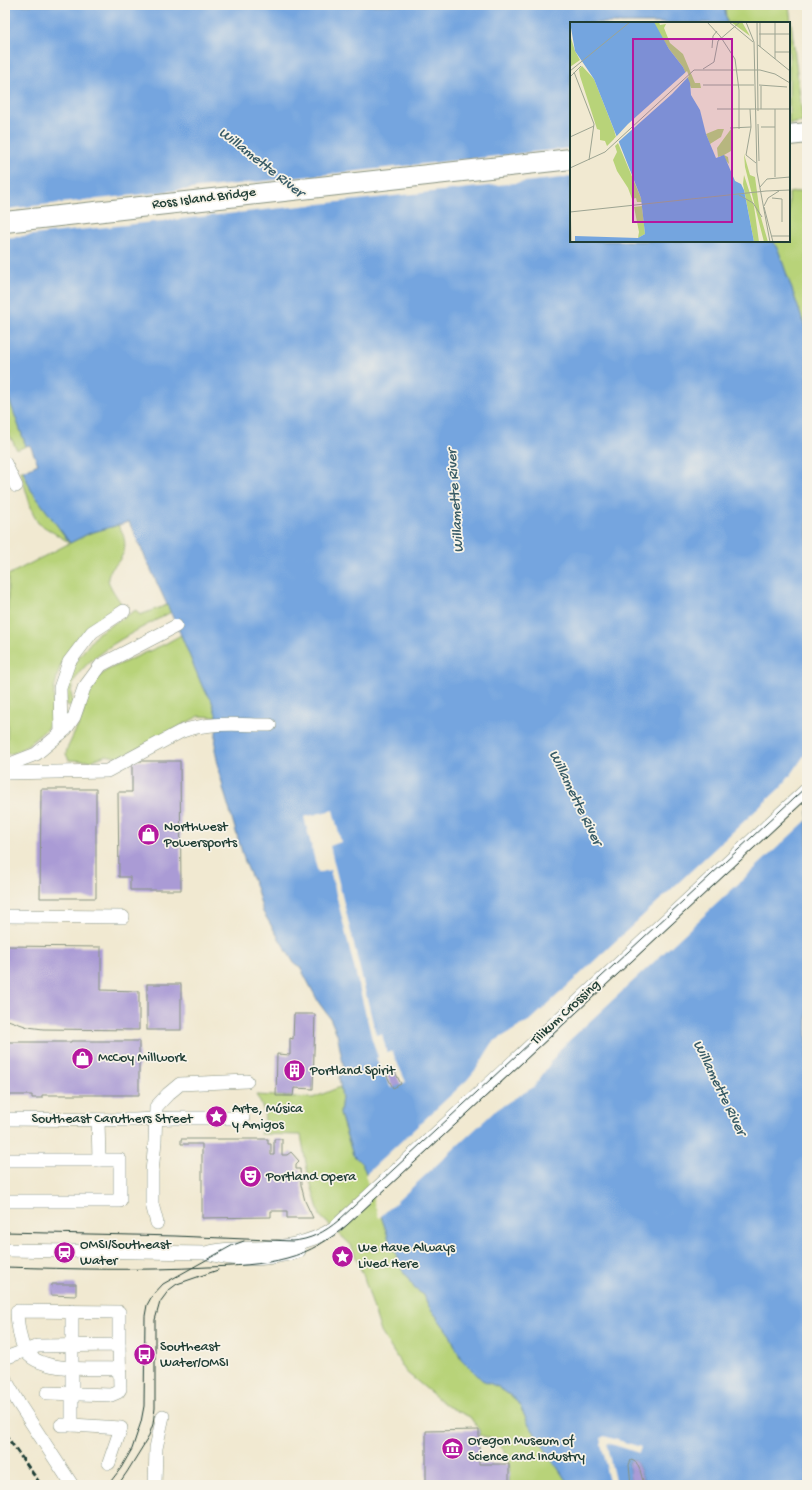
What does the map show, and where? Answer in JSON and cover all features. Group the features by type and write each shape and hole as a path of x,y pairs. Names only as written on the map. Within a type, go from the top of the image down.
{"highway":[{"path":"790,135 807,133"},
{"name":"Ross Island Bridge","path":"5,222 570,158"}],"street":[{"path":"5,463 16,486"},
{"path":"61,733 60,688 69,662 92,632 124,611"},
{"path":"10,764 36,754 66,729 74,717 84,688 101,665 176,626"},
{"path":"5,772 107,771 180,732 191,728 204,725 270,725"},
{"name":"Tilikum Crossing","path":"325,1236 807,789"},
{"name":"Tilikum Crossing","path":"325,1236 343,1226 807,796"},
{"path":"5,916 123,917"},
{"path":"157,1223 152,1204 152,1172 156,1141 156,1107 180,1084 247,1081"},
{"name":"Southeast Caruthers Street","path":"5,1119 102,1120 243,1118"},
{"path":"102,1120 103,1160"},
{"path":"5,1160 120,1160 120,1201 5,1201"},
{"path":"5,1250 205,1253 230,1259 271,1258 307,1249 325,1236"},
{"path":"47,1393 111,1395 118,1392 120,1389 120,1369 119,1345 119,1312 17,1310 17,1320 24,1350 31,1357 42,1364 72,1368 120,1369"},
{"path":"72,1311 72,1394 67,1425 121,1428 109,1463"},
{"path":"5,1358 38,1346 119,1345"},
{"path":"5,1379 26,1416 72,1485"},
{"path":"155,1485 156,1448 163,1416"}],"green space":[{"path":"724,5 789,5 803,122 790,124 790,22 727,22"},
{"path":"807,190 807,333 779,252 774,242 790,242 790,193"},
{"path":"5,388 26,446 17,450 5,426"},
{"path":"20,471 23,471 31,490 70,543 38,523 33,514"},
{"path":"118,525 124,537 125,546 122,555 110,571 108,577 112,590 122,605 97,623 82,637 63,661 58,672 54,690 53,719 49,726 17,752 7,754 8,575 90,533"},
{"path":"167,605 171,612 112,645 97,655 85,667 76,678 71,691 73,704 70,706 67,705 65,687 74,663 98,633 136,610 140,615"},
{"path":"181,635 203,688 211,699 217,717 199,716 120,758 106,755 91,761 69,760 66,754 67,749 83,715 84,705 89,693 97,678 107,670 165,644"},
{"path":"340,1087 342,1097 340,1114 344,1128 353,1155 362,1164 367,1175 399,1265 415,1289 424,1295 428,1305 450,1335 461,1359 482,1380 498,1387 514,1398 520,1406 528,1423 569,1485 509,1485 509,1462 508,1457 502,1448 489,1438 479,1435 479,1430 470,1417 447,1406 406,1372 381,1332 364,1277 351,1245 320,1216 308,1174 301,1135 260,1134 263,1129 265,1119 263,1109 256,1095 313,1098"}],"water":[{"name":"Willamette River","path":"5,5 724,5 727,22 570,22 570,242 774,242 779,252 807,333 807,1485 644,1485 639,1468 633,1460 629,1462 631,1485 569,1485 528,1423 520,1406 514,1398 498,1387 482,1380 461,1359 450,1335 428,1305 424,1295 415,1289 399,1265 367,1175 362,1164 353,1155 340,1114 342,1097 339,1078 344,1068 337,1034 330,1018 319,1003 300,967 294,963 263,912 257,890 245,862 223,788 215,750 217,717 211,699 203,688 181,635 129,522 90,533 70,543 31,490 23,471 38,464 30,445 26,446 5,388"}],"pier":[{"path":"570,148 570,177 5,238 5,209"},
{"path":"807,751 807,820 560,1049 534,1087 495,1111 379,1218 365,1175 467,1080 477,1068 493,1042 532,1019 781,787"},
{"path":"333,810 341,842 330,846 376,1035 382,1034 387,1053 392,1051 406,1082 391,1088 376,1058 378,1057 372,1039 330,870 318,873 304,817"},
{"path":"604,1436 641,1447 639,1453 608,1443 607,1446 616,1485 610,1485 606,1470 607,1466 601,1444 601,1438"}],"building":[{"name":"Northwest Powersports","path":"132,761 180,761 181,890 130,890 130,877 119,877 118,792 132,792"},
{"path":"41,789 96,789 96,898 40,898"},
{"path":"5,946 101,947 101,990 139,991 139,1030 43,1029 28,1027 5,1019"},
{"path":"147,984 181,984 181,1030 147,1030"},
{"name":"Portland Spirit","path":"294,1014 315,1014 313,1089 294,1088 293,1096 276,1096 277,1054 290,1055 290,1038 293,1039"},
{"name":"McCoy Millwork","path":"139,1041 139,1095 42,1095 42,1098 32,1098 32,1095 5,1095 5,1042"},
{"path":"394,1070 401,1084 393,1088 386,1074"},
{"name":"Portland Opera","path":"181,1139 268,1139 268,1144 271,1144 271,1155 274,1155 274,1139 282,1139 282,1155 287,1155 291,1152 299,1161 296,1164 296,1169 300,1169 301,1185 305,1201 313,1218 287,1218 287,1211 271,1211 271,1217 202,1218 202,1144 181,1144"},
{"path":"52,1284 76,1284 76,1296 51,1295"},
{"name":"Oregon Museum of Science and Industry","path":"479,1430 479,1464 509,1464 509,1485 426,1485 426,1431"},
{"path":"631,1460 636,1462 644,1485 631,1485 629,1465"}],"tram line":[{"path":"5,1232 175,1236 292,1241 305,1239 323,1232 339,1220 807,786"},
{"path":"5,1267 132,1269 238,1266 258,1264 287,1258 319,1245 347,1225 807,799"},
{"path":"108,1485 121,1468 132,1449 141,1422 144,1406 145,1316 147,1305 152,1296 163,1284 233,1245 244,1241"},
{"path":"118,1485 148,1438 153,1424 155,1408 155,1320 160,1302 169,1290 177,1284 218,1270"}],"railway":[{"path":"5,1434 41,1485"}],"place":[{"name":"Northwest Powersports","path":"149,835"},
{"name":"McCoy Millwork","path":"82,1058"},
{"name":"Portland Spirit","path":"295,1071"},
{"name":"Arte, Música y Amigos","path":"217,1117"},
{"name":"Portland Opera","path":"251,1177"},
{"name":"OMSI/Southeast Water","path":"64,1253"},
{"name":"We Have Always Lived Here","path":"342,1256"},
{"name":"Southeast Water/OMSI","path":"144,1355"},
{"name":"Oregon Museum of Science and Industry","path":"453,1449"}]}
